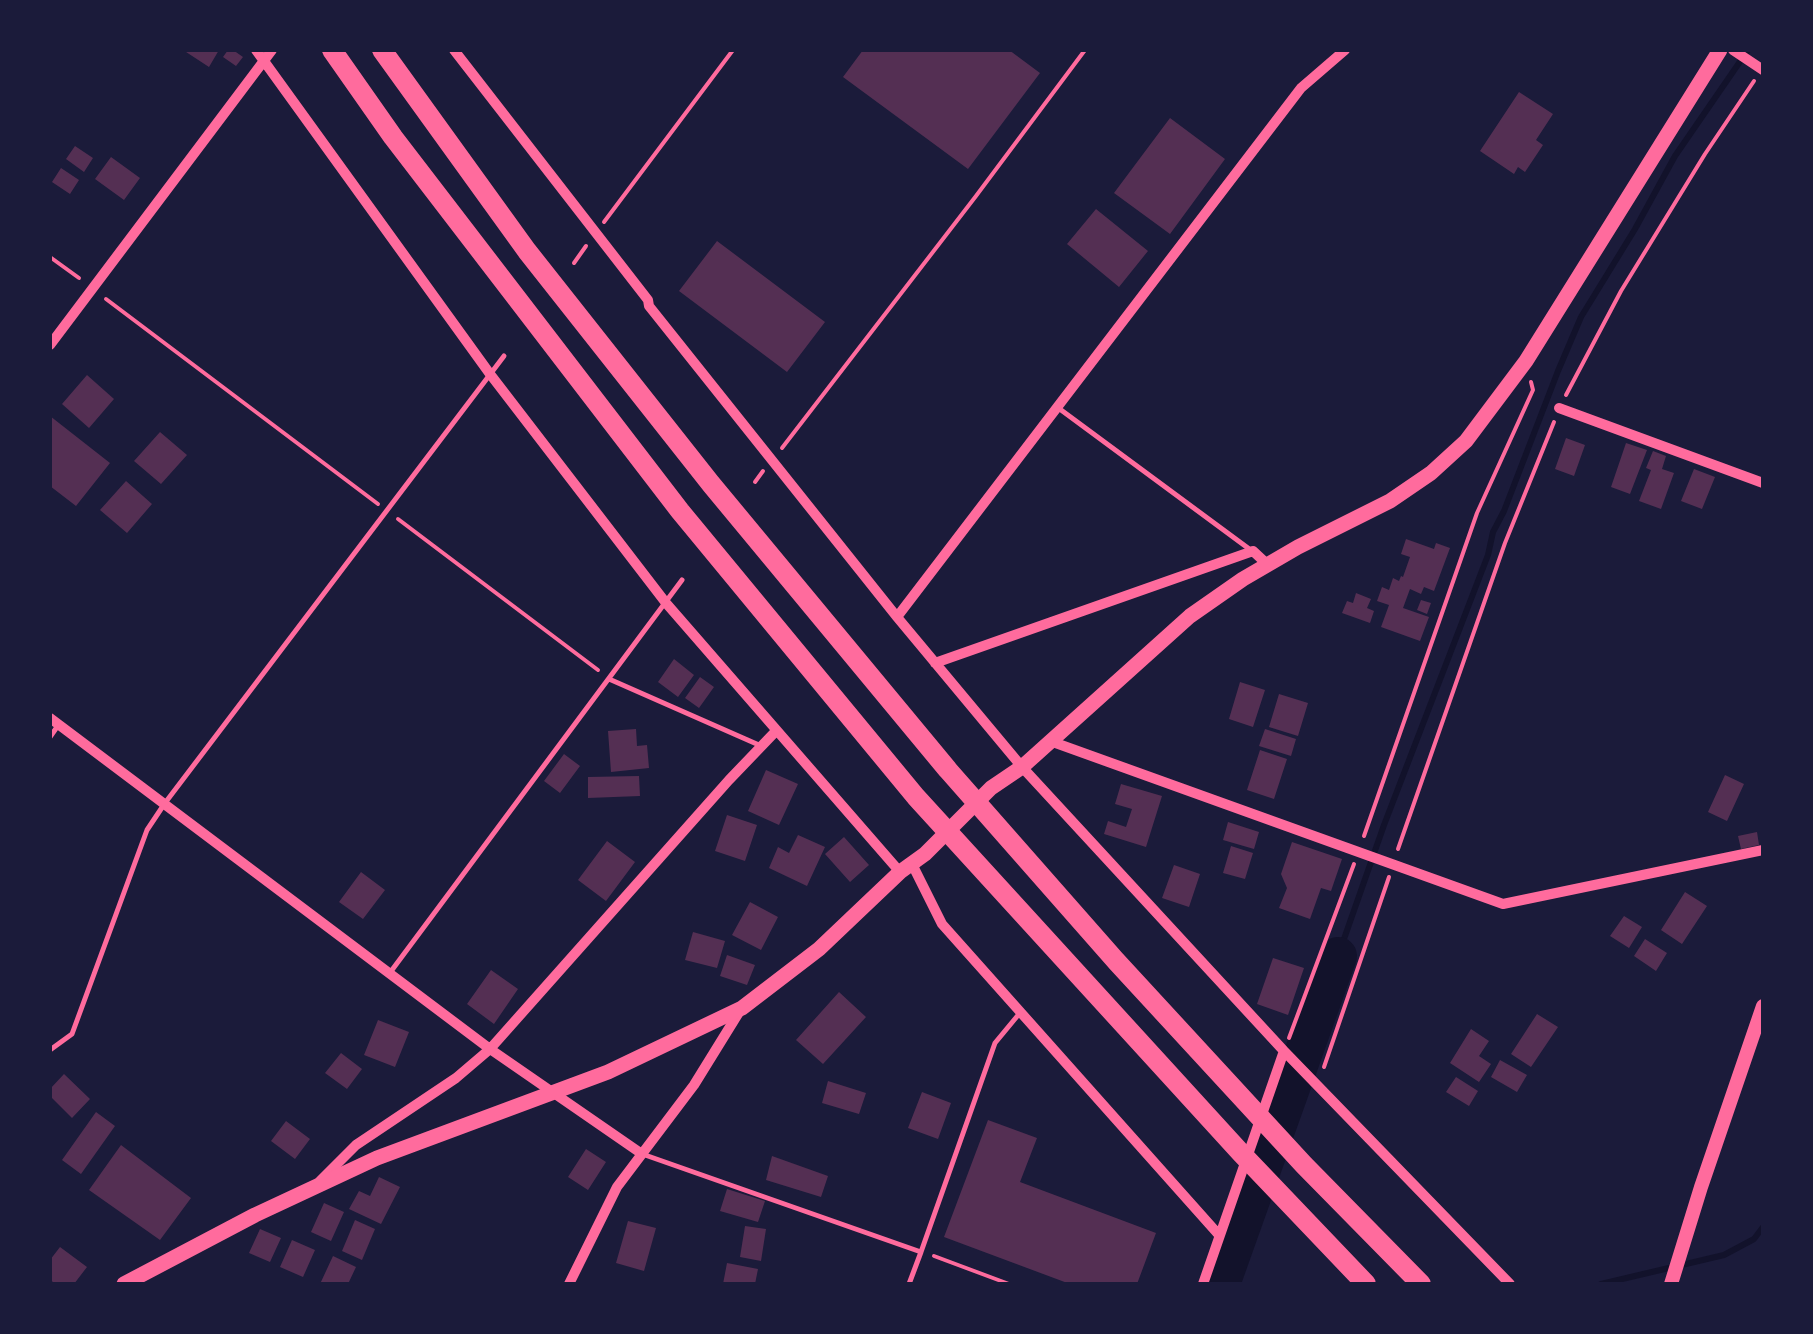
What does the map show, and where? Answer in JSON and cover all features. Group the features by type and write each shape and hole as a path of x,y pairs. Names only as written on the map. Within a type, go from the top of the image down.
{"highway":[{"path":"332,50 404,152 680,511 916,797 1286,1202 1366,1284"},
{"path":"382,50 552,282 711,484 948,770 1116,961 1304,1165 1421,1284"}],"main road":[{"path":"124,1284 378,1158 608,1072 742,1008 819,949 991,788 1022,767 1190,616 1268,564 1390,501 1431,473 1466,441 1526,361 1720,50"}],"street":[{"path":"256,50 490,374 666,603 776,731 906,868 942,924 1219,1235"},
{"path":"50,345 272,50"},
{"path":"454,50 649,306 1022,767 1287,1054 1510,1284"},
{"path":"897,617 1301,88 1345,50"},
{"path":"1733,50 1762,69"},
{"path":"1559,408 1763,483"},
{"path":"935,663 1252,551 1268,564"},
{"path":"54,721 490,1049 642,1154"},
{"path":"314,1188 356,1145 456,1078 490,1049 776,731"},
{"path":"1050,741 1503,904 1763,850"},
{"path":"1671,1284 1763,1006"},
{"path":"569,1284 617,1187 694,1085 742,1008"},
{"path":"1203,1284 1287,1054"}],"lane":[{"path":"50,1050 72,1034 146,830 504,356"},
{"path":"1057,407 1252,551"},
{"path":"389,974 682,580"},
{"path":"609,679 762,746"},
{"path":"50,737 54,721"},
{"path":"909,1284 995,1043 1020,1012"},
{"path":"642,1154 921,1252"}],"path":[{"path":"574,262 733,50"},
{"path":"755,482 1084,50"},
{"path":"1318,1086 1505,543 1559,408 1621,291 1762,69"},
{"path":"50,257 609,679"},
{"path":"1287,1054 1477,514 1533,390 1526,361"},
{"path":"921,1252 1009,1284"}],"building":[{"path":"183,50 219,50 209,67"},
{"path":"228,50 243,57 236,66 223,57"},
{"path":"863,50 1009,50 1040,73 968,169 843,77"},
{"path":"1519,92 1553,114 1536,140 1543,145 1525,172 1518,167 1514,174 1480,151"},
{"path":"1170,118 1225,159 1170,234 1114,193"},
{"path":"75,146 93,158 84,172 66,159"},
{"path":"111,157 140,178 124,200 95,179"},
{"path":"61,168 79,180 70,194 52,182"},
{"path":"1096,209 1148,251 1119,287 1067,244"},
{"path":"717,241 825,322 787,372 679,291"},
{"path":"87,375 114,399 89,428 62,404"},
{"path":"50,416 110,463 76,506 50,486"},
{"path":"160,432 187,455 161,484 134,461"},
{"path":"1566,438 1585,445 1574,476 1555,469"},
{"path":"1626,443 1647,450 1630,494 1611,487"},
{"path":"1653,451 1666,456 1662,469 1674,473 1661,509 1639,501 1651,470 1646,468"},
{"path":"1694,469 1715,477 1702,509 1681,501"},
{"path":"126,481 152,504 127,533 100,510"},
{"path":"1406,539 1434,549 1436,543 1450,548 1434,591 1424,587 1421,594 1410,589 1403,608 1429,617 1420,641 1381,627 1389,605 1377,601 1382,587 1389,590 1393,578 1399,581 1403,577 1410,557 1401,554"},
{"path":"1356,593 1371,599 1367,608 1374,611 1370,623 1342,613 1347,601 1353,603"},
{"path":"1421,600 1431,603 1427,614 1417,610"},
{"path":"674,659 694,675 678,697 658,682"},
{"path":"700,677 714,687 699,708 685,698"},
{"path":"1240,682 1265,690 1253,727 1229,719"},
{"path":"1279,694 1308,703 1298,736 1269,727"},
{"path":"636,729 637,746 647,745 649,768 611,772 608,731"},
{"path":"1265,729 1296,739 1291,756 1259,746"},
{"path":"1260,750 1287,759 1274,799 1247,790"},
{"path":"564,754 580,766 560,793 544,781"},
{"path":"766,770 798,784 779,825 748,811"},
{"path":"1725,775 1744,784 1727,821 1708,812"},
{"path":"639,776 640,796 588,798 588,777"},
{"path":"1121,784 1162,796 1146,847 1104,834 1108,821 1126,827 1132,809 1115,804"},
{"path":"727,815 757,825 745,861 715,851"},
{"path":"1228,822 1259,832 1254,849 1223,840"},
{"path":"1757,832 1759,845 1741,849 1738,836"},
{"path":"798,835 825,847 807,886 769,868 778,847 789,853"},
{"path":"844,837 869,865 850,882 825,854"},
{"path":"607,841 635,862 606,901 578,880"},
{"path":"1292,842 1342,859 1331,891 1321,888 1310,919 1279,908 1287,888 1281,874"},
{"path":"1231,846 1253,853 1245,879 1223,873"},
{"path":"1174,865 1200,874 1189,907 1162,898"},
{"path":"361,872 385,890 363,919 339,902"},
{"path":"1685,892 1707,906 1682,944 1661,930"},
{"path":"750,902 778,917 761,950 732,935"},
{"path":"1624,916 1642,927 1629,948 1610,936"},
{"path":"693,932 725,941 717,968 685,960"},
{"path":"1645,939 1667,953 1656,971 1634,956"},
{"path":"727,955 755,965 747,985 720,976"},
{"path":"1273,958 1304,968 1288,1015 1257,1004"},
{"path":"491,970 518,989 494,1024 467,1004"},
{"path":"839,992 866,1017 823,1064 796,1040"},
{"path":"1537,1014 1558,1027 1531,1067 1511,1054"},
{"path":"378,1020 409,1032 395,1067 364,1055"},
{"path":"1471,1029 1489,1041 1479,1056 1491,1064 1479,1082 1450,1063"},
{"path":"341,1053 362,1069 347,1089 325,1073"},
{"path":"1500,1060 1527,1075 1517,1092 1491,1077"},
{"path":"64,1074 90,1099 72,1118 50,1096 50,1089"},
{"path":"1456,1077 1478,1091 1469,1106 1446,1092"},
{"path":"828,1081 866,1093 859,1114 822,1103"},
{"path":"922,1092 951,1103 938,1139 908,1128"},
{"path":"96,1112 115,1126 81,1174 62,1160"},
{"path":"988,1120 1037,1138 1020,1182 1156,1233 1137,1284 1070,1284 944,1237"},
{"path":"286,1121 310,1139 295,1159 271,1141"},
{"path":"121,1145 191,1198 160,1240 89,1190"},
{"path":"586,1149 606,1162 588,1190 568,1177"},
{"path":"772,1156 828,1176 821,1197 766,1180"},
{"path":"379,1177 400,1187 381,1224 349,1209 359,1191 370,1196"},
{"path":"727,1189 765,1201 758,1222 720,1211"},
{"path":"324,1203 344,1212 331,1241 311,1232"},
{"path":"355,1220 375,1229 362,1260 342,1251"},
{"path":"628,1221 656,1228 644,1271 616,1263"},
{"path":"745,1226 766,1229 761,1261 740,1257"},
{"path":"260,1229 281,1238 270,1262 249,1253"},
{"path":"292,1240 315,1250 303,1277 280,1267"},
{"path":"60,1247 87,1267 74,1284 50,1280 50,1260"},
{"path":"333,1256 356,1267 348,1284 320,1284"},
{"path":"727,1263 758,1269 755,1284 723,1284"}],"waterway":[{"path":"1338,956 1488,555 1493,532 1581,317 1675,156 1748,50"},
{"path":"1221,1284 1338,956"},
{"path":"1601,1284 1724,1255 1754,1239 1763,1227"}]}
